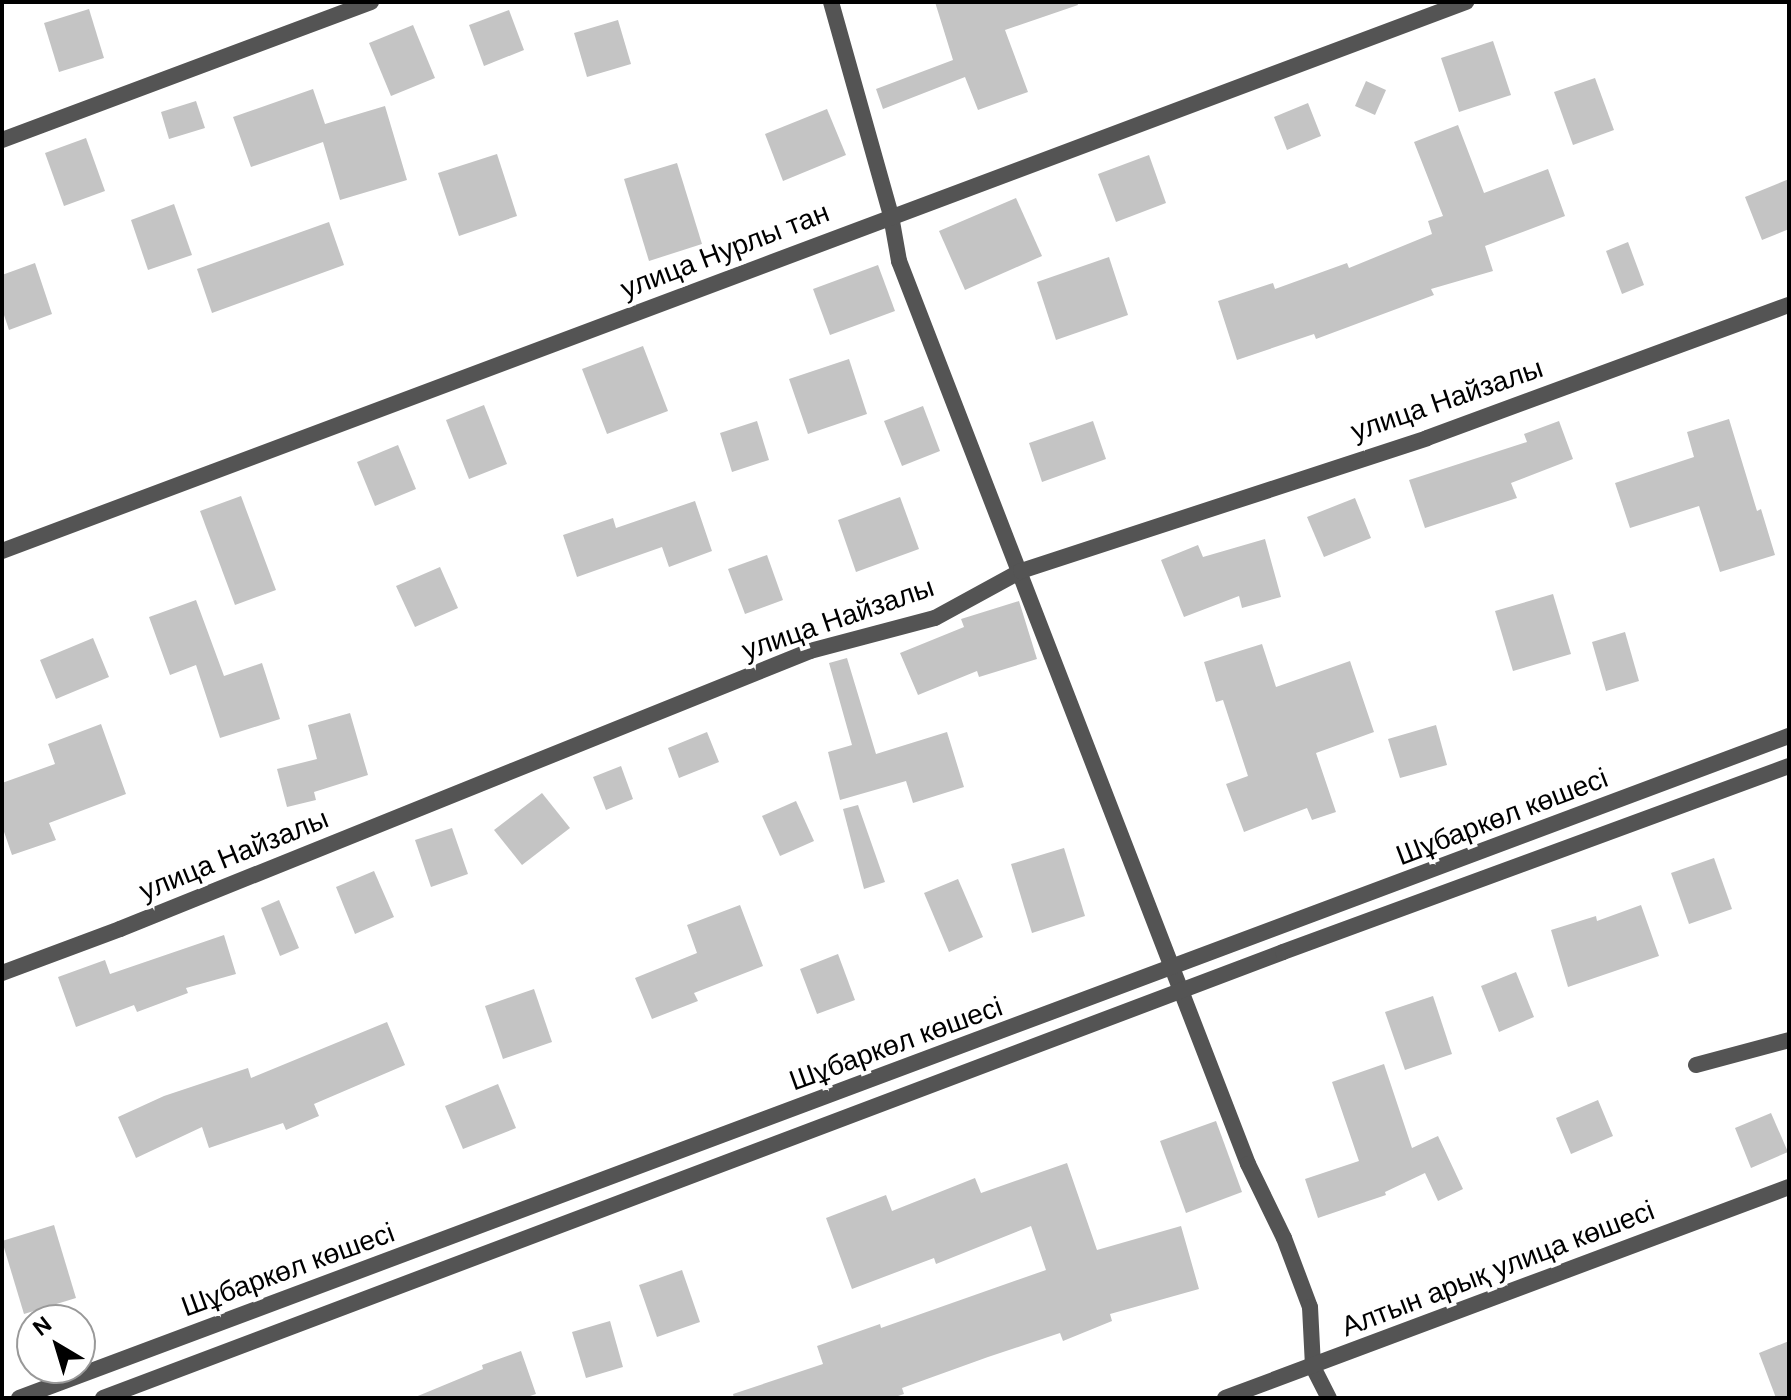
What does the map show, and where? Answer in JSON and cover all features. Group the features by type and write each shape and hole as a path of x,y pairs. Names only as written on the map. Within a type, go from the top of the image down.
{"street":[{"path":"2,140 371,2"},
{"path":"831,2 891,216 899,261 1248,1164 1284,1238 1310,1307 1313,1367 1329,1398"},
{"name":"улица Нурлы тан","path":"2,551 1466,2"},
{"name":"улица Найзалы","path":"2,973 120,929 810,651 935,618 1021,571 1427,438 1789,305"},
{"name":"Шұбаркөл көшесі","path":"19,1398 1173,969 1789,736"},
{"name":"Шұбаркөл көшесі","path":"103,1398 1789,766"},
{"path":"1696,1065 1789,1040"},
{"name":"Алтын арық улица көшесі","path":"1225,1398 1789,1187"}],"building":[{"path":"935,2 1077,2 1078,5 1005,30 1028,92 978,110 965,77 883,109 876,89 953,60"},
{"path":"89,9 104,58 59,72 44,23"},
{"path":"509,10 524,50 484,66 469,25"},
{"path":"618,20 631,64 587,77 574,33"},
{"path":"413,25 435,78 391,96 369,43"},
{"path":"1493,41 1511,95 1459,112 1441,58"},
{"path":"1595,78 1614,130 1573,145 1554,92"},
{"path":"1366,81 1386,90 1375,115 1355,106"},
{"path":"313,89 325,124 385,106 407,180 340,200 323,142 251,167 233,117"},
{"path":"196,101 205,128 169,139 161,112"},
{"path":"1308,103 1321,136 1287,150 1274,117"},
{"path":"827,109 846,155 783,181 765,134"},
{"path":"1458,125 1484,193 1548,169 1565,216 1485,246 1493,271 1431,289 1434,295 1316,339 1314,334 1237,360 1218,301 1273,283 1275,289 1347,263 1349,268 1432,234 1428,221 1443,216 1414,142"},
{"path":"86,138 105,191 64,206 45,153"},
{"path":"497,154 517,216 459,236 438,173"},
{"path":"1149,155 1166,203 1116,222 1098,174"},
{"path":"677,163 702,244 649,261 624,179"},
{"path":"1789,179 1789,229 1762,240 1745,197"},
{"path":"1016,198 1042,256 965,290 939,231"},
{"path":"174,204 192,255 148,270 131,220"},
{"path":"329,222 344,265 212,313 197,269"},
{"path":"1628,242 1644,285 1622,294 1606,251"},
{"path":"1109,257 1128,315 1056,340 1037,282"},
{"path":"35,263 52,314 9,330 2,309 2,275"},
{"path":"878,265 895,311 830,335 813,289"},
{"path":"643,346 668,411 607,434 582,369"},
{"path":"849,359 867,414 808,434 789,379"},
{"path":"484,405 507,464 469,479 446,420"},
{"path":"923,406 940,451 902,466 884,421"},
{"path":"1729,419 1757,511 1761,509 1775,555 1720,572 1699,506 1630,528 1615,483 1694,457 1687,432"},
{"path":"757,421 769,460 732,472 720,433"},
{"path":"1093,421 1106,459 1042,482 1029,443"},
{"path":"1559,421 1573,459 1511,483 1517,498 1425,528 1409,480 1527,442 1524,434"},
{"path":"398,445 416,489 375,506 357,462"},
{"path":"241,496 276,590 235,605 200,511"},
{"path":"900,497 919,549 856,572 838,520"},
{"path":"1355,498 1371,538 1324,557 1307,517"},
{"path":"695,501 712,551 669,567 662,547 577,577 563,535 613,518 616,528"},
{"path":"1265,539 1281,597 1242,608 1239,596 1184,617 1161,560 1198,545 1203,557"},
{"path":"767,555 783,600 745,614 728,569"},
{"path":"440,567 458,608 415,627 396,586"},
{"path":"1553,594 1571,654 1513,671 1495,611"},
{"path":"196,600 224,676 262,663 280,719 220,738 196,665 170,675 149,617"},
{"path":"1019,601 1037,659 979,677 977,671 918,695 900,653 964,627 961,619"},
{"path":"1625,632 1639,681 1606,691 1592,642"},
{"path":"93,638 109,677 56,699 40,660"},
{"path":"1262,644 1276,687 1350,661 1374,732 1316,753 1336,812 1312,820 1307,808 1244,832 1226,784 1248,776 1223,700 1216,702 1204,662"},
{"path":"847,658 876,754 947,732 964,787 913,803 906,781 840,800 828,752 852,745 829,663"},
{"path":"350,713 368,775 314,792 316,800 287,807 277,769 317,759 308,725"},
{"path":"101,724 126,794 49,823 56,840 12,855 2,826 2,783 55,764 48,744"},
{"path":"1436,725 1447,765 1400,778 1388,739"},
{"path":"707,732 719,762 679,778 668,748"},
{"path":"621,766 633,799 606,810 593,777"},
{"path":"542,793 570,828 522,865 494,830"},
{"path":"796,801 814,841 780,856 762,816"},
{"path":"858,805 885,882 864,889 843,809"},
{"path":"452,828 468,874 431,887 415,840"},
{"path":"1064,848 1085,916 1032,933 1011,864"},
{"path":"1714,858 1732,909 1689,924 1671,873"},
{"path":"374,871 394,917 355,934 336,887"},
{"path":"958,879 983,937 949,952 924,893"},
{"path":"279,900 299,948 280,956 261,908"},
{"path":"740,905 763,966 694,993 698,1001 652,1019 635,978 697,953 687,925"},
{"path":"1641,905 1659,956 1568,987 1551,930 1596,916 1597,921"},
{"path":"224,935 236,974 186,988 188,993 137,1012 134,1005 76,1027 58,977 105,960 110,974"},
{"path":"838,954 855,1000 817,1014 800,969"},
{"path":"1516,972 1534,1017 1499,1032 1481,986"},
{"path":"534,989 552,1042 503,1059 485,1006"},
{"path":"1433,996 1452,1054 1405,1070 1385,1012"},
{"path":"387,1022 405,1065 314,1104 319,1116 286,1130 283,1123 209,1148 202,1127 136,1158 118,1117 164,1096 248,1068 251,1078"},
{"path":"1384,1064 1412,1148 1438,1136 1463,1189 1438,1201 1425,1173 1385,1192 1386,1195 1318,1218 1305,1179 1359,1161 1332,1082"},
{"path":"498,1084 516,1128 463,1149 445,1106"},
{"path":"1598,1100 1613,1136 1571,1154 1556,1118"},
{"path":"1771,1113 1788,1152 1751,1168 1735,1128"},
{"path":"1216,1121 1242,1192 1186,1213 1160,1141"},
{"path":"1067,1163 1097,1250 1181,1226 1199,1289 1110,1314 1112,1321 1063,1341 1060,1333 988,1357 902,1388 904,1394 892,1398 734,1398 733,1394 823,1364 817,1346 880,1324 881,1328 1046,1270 1031,1226 936,1264 934,1258 852,1289 826,1218 886,1195 892,1211 975,1178 981,1193"},
{"path":"54,1225 76,1298 56,1304 21,1304 2,1241"},
{"path":"682,1270 700,1322 657,1337 639,1285"},
{"path":"610,1321 623,1367 586,1378 572,1332"},
{"path":"1789,1341 1789,1398 1776,1398 1759,1353"},
{"path":"521,1351 536,1394 524,1398 413,1398 483,1369 482,1365"}]}
